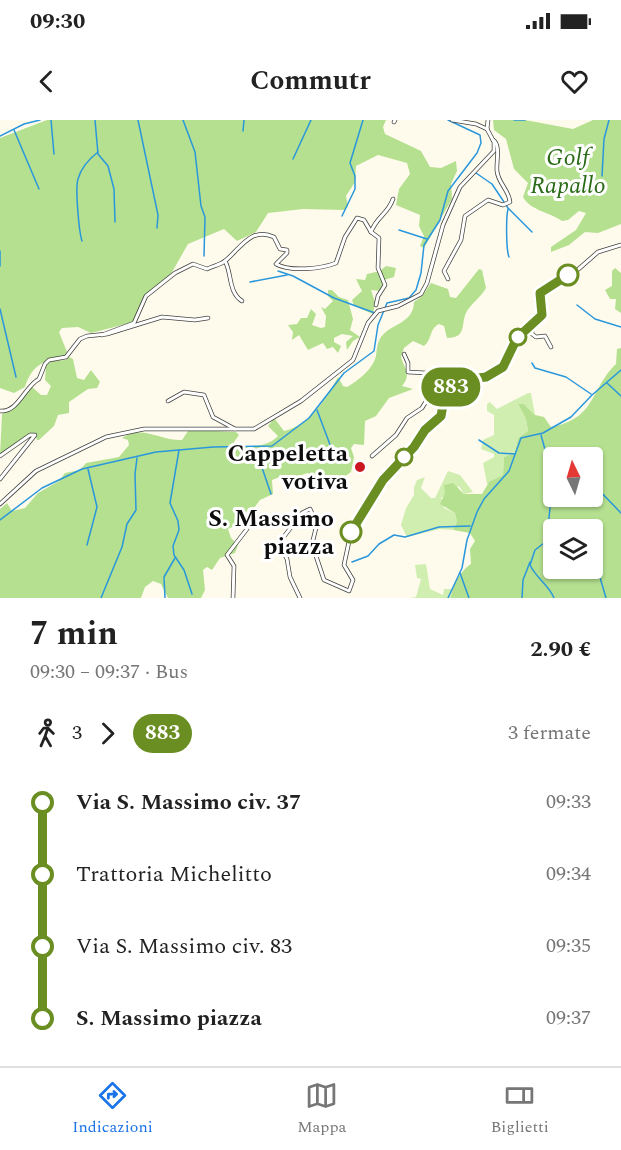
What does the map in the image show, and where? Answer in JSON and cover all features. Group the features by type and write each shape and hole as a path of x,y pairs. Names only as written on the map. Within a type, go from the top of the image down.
{"street":[{"path":"452,120 476,124 488,129"},
{"path":"448,279 444,271 461,240 465,216 488,200 503,205 510,202 499,179 498,146 488,129 488,120"},
{"path":"0,504 36,471 105,437 144,429 195,428 240,431 263,426 277,414 301,401 356,356 368,323 383,309 398,306 421,294 427,283 443,225 460,188 494,150 493,140"},
{"path":"371,232 374,221 388,209 393,200"},
{"path":"102,335 134,323 146,296 180,270 193,264 207,269 225,261 243,241 262,234 274,237 280,249 287,250 277,261 279,266 296,269 330,265 339,258 345,237 357,218 362,218 371,232 379,238 378,268 385,285 378,296 376,305"},
{"path":"445,394 455,384 486,377 503,367 517,338 542,315 539,297 543,289 574,273 598,252 621,244"},
{"path":"225,261 232,275 232,287 242,301"},
{"path":"0,411 14,406 32,383 39,379 49,360 66,357 80,339 102,335 162,317 195,320 208,318"},
{"path":"532,326 532,333 536,337 545,336 551,347"},
{"path":"300,598 290,577 287,559 279,543 294,522 308,508 317,524 312,544 324,580 349,591 353,580 344,565 354,524 383,480 414,447 425,430 439,418 445,384 426,373 408,372 408,363 404,354"},
{"path":"372,456 396,435 407,418 422,408 432,391 453,375 458,376"},
{"path":"168,400 184,392 204,395 213,417 240,431"},
{"path":"0,456 30,435 35,435 0,479"},
{"path":"232,598 234,566 227,555 247,529"}],"green space":[{"path":"47,120 386,120 383,127 385,134 421,151 430,167 441,168 456,161 457,171 451,184 452,199 424,248 420,246 424,236 419,226 420,215 396,205 399,189 410,174 407,163 378,155 356,166 355,182 346,196 348,206 345,210 303,209 268,213 256,232 237,241 224,229 188,244 171,274 145,295 134,322 91,333 78,327 62,328 59,332 67,352 65,355 39,365 31,374 25,387 14,393 0,388 0,138"},
{"name":"Golf Rapallo","path":"493,120 525,120 573,129 593,120 621,120 621,224 598,233 585,232 569,245 551,252 551,247 576,230 586,213 579,211 568,220 562,221 526,202 523,197 528,183 514,169 506,139 494,130"},
{"path":"386,266 396,268 394,277 384,280 380,291 371,290 375,302 373,314 354,306 352,300 362,291 356,279 365,280 367,274 380,271"},
{"path":"615,268 621,273 621,313 615,309 616,299 610,299 605,290 612,286 612,271"},
{"path":"479,269 482,270 486,288 467,311 461,333 447,338 444,326 439,324 424,346 413,341 404,348 401,357 407,375 402,386 413,389 389,398 376,416 365,421 364,445 354,444 351,448 354,457 351,472 344,477 326,480 314,490 307,486 310,474 307,473 290,480 277,478 272,480 273,494 260,500 254,508 248,508 243,522 228,529 231,538 238,545 235,553 220,558 212,570 207,567 203,570 205,590 201,598 168,598 161,584 153,581 145,587 141,598 0,598 0,509 7,503 12,511 25,508 38,493 59,481 65,473 80,470 86,463 119,457 129,445 128,440 122,438 129,434 144,433 182,440 188,431 236,432 239,435 234,442 239,445 258,446 270,442 278,436 268,426 273,420 275,419 284,431 294,428 310,417 338,377 343,386 347,387 365,374 374,361 381,337 410,315 414,302 422,296 431,283 448,289 450,297 456,298"},
{"path":"328,290 348,300 353,319 350,330 360,337 353,341 347,350 346,342 353,336 342,334 334,338 334,342 341,346 338,353 333,347 327,349 323,343 308,350 299,335 292,340 293,332 288,325 297,324 301,318 307,318 311,309 316,314 312,325 325,327 326,316 321,307 325,309 333,301 328,296"},
{"path":"621,348 621,598 451,598 458,579 471,564 470,549 475,541 470,533 453,530 457,522 455,513 440,504 445,493 444,485 453,483 464,494 482,494 489,482 503,475 504,457 515,453 518,438 528,431 526,419 518,404 524,404 535,415 544,417 551,427 566,423 576,417 591,402 601,383 616,364 617,349"},
{"path":"69,357 73,359 77,378 84,380 91,370 100,382 97,388 88,389 69,402 69,413 58,415 54,426 39,440 35,434 30,433 0,455 2,414 16,406 32,387 41,395 47,395 51,386 45,380 46,366 51,361 66,360"},
{"path":"531,393 535,415 524,404 518,404 526,419 528,431 518,438 515,453 504,457 503,475 487,484 483,463 494,457 494,454 481,449 483,440 494,435 494,415 487,411 487,404 490,402 497,409"},
{"path":"448,471 460,475 473,492 464,494 459,486 441,498 444,508 455,513 457,522 453,530 440,529 407,537 401,525 406,508 414,495 417,480 425,477 421,488 431,498 435,498"},
{"path":"426,564 430,589 443,595 444,589 452,589 451,598 410,598 416,597 421,579 417,578 415,565"}],"waterway":[{"path":"0,136 24,124 40,120"},
{"path":"51,120 54,154"},
{"path":"95,120 98,154 108,166 114,189 115,222"},
{"path":"138,120 158,215 157,228"},
{"path":"183,120 195,152 201,206 205,217 204,256"},
{"path":"243,131 244,120"},
{"path":"293,159 311,120"},
{"path":"342,216 355,189 355,176 350,163 363,120"},
{"path":"0,520 42,488 82,469 156,452 213,447 272,446 309,418 344,373 374,351 378,325 387,303 409,298 416,290 421,273 424,245 440,220 448,191 477,153 481,143 480,135 448,120"},
{"path":"514,120 525,120"},
{"path":"602,176 604,139 609,120"},
{"path":"14,130 39,189"},
{"path":"82,241 78,210 78,179 86,164 98,152"},
{"path":"476,173 492,184 508,208 532,232"},
{"path":"508,209 507,248 509,257"},
{"path":"399,230 427,239"},
{"path":"0,251 0,266"},
{"path":"278,271 293,276 334,298 375,313"},
{"path":"250,282 287,275"},
{"path":"577,305 595,319 621,327"},
{"path":"0,309 16,377"},
{"path":"532,363 535,368 566,377 591,394"},
{"path":"448,598 462,568 467,540 477,512 484,499 509,471 521,438 543,433 571,417 621,370"},
{"path":"607,383 621,396"},
{"path":"317,410 332,450"},
{"path":"541,435 549,464 546,476 550,508 548,527 553,536 535,550 530,565 554,598"},
{"path":"479,440 499,453 515,454"},
{"path":"179,450 170,503 178,521 179,530 173,546 174,555 184,570 192,594"},
{"path":"256,450 271,494"},
{"path":"101,598 122,547 127,524 136,510 137,458"},
{"path":"87,545 97,507 88,469"},
{"path":"603,494 621,513"},
{"path":"352,562 368,556 379,544 394,535 405,537 439,527 470,526"},
{"path":"165,598 164,577 175,558"},
{"path":"522,598 523,580 530,562"},
{"path":"460,573 469,598"},
{"path":"600,579 606,598"}],"bus line":[{"name":"883","path":"351,532 376,489 414,447 425,430 441,416 442,404 448,388 470,379 486,377 503,367 517,338 542,315 540,293 549,285 568,275"}],"place":[{"name":"Cappeletta votiva","path":"360,467"},
{"name":"S. Massimo piazza","path":"351,532"}]}
